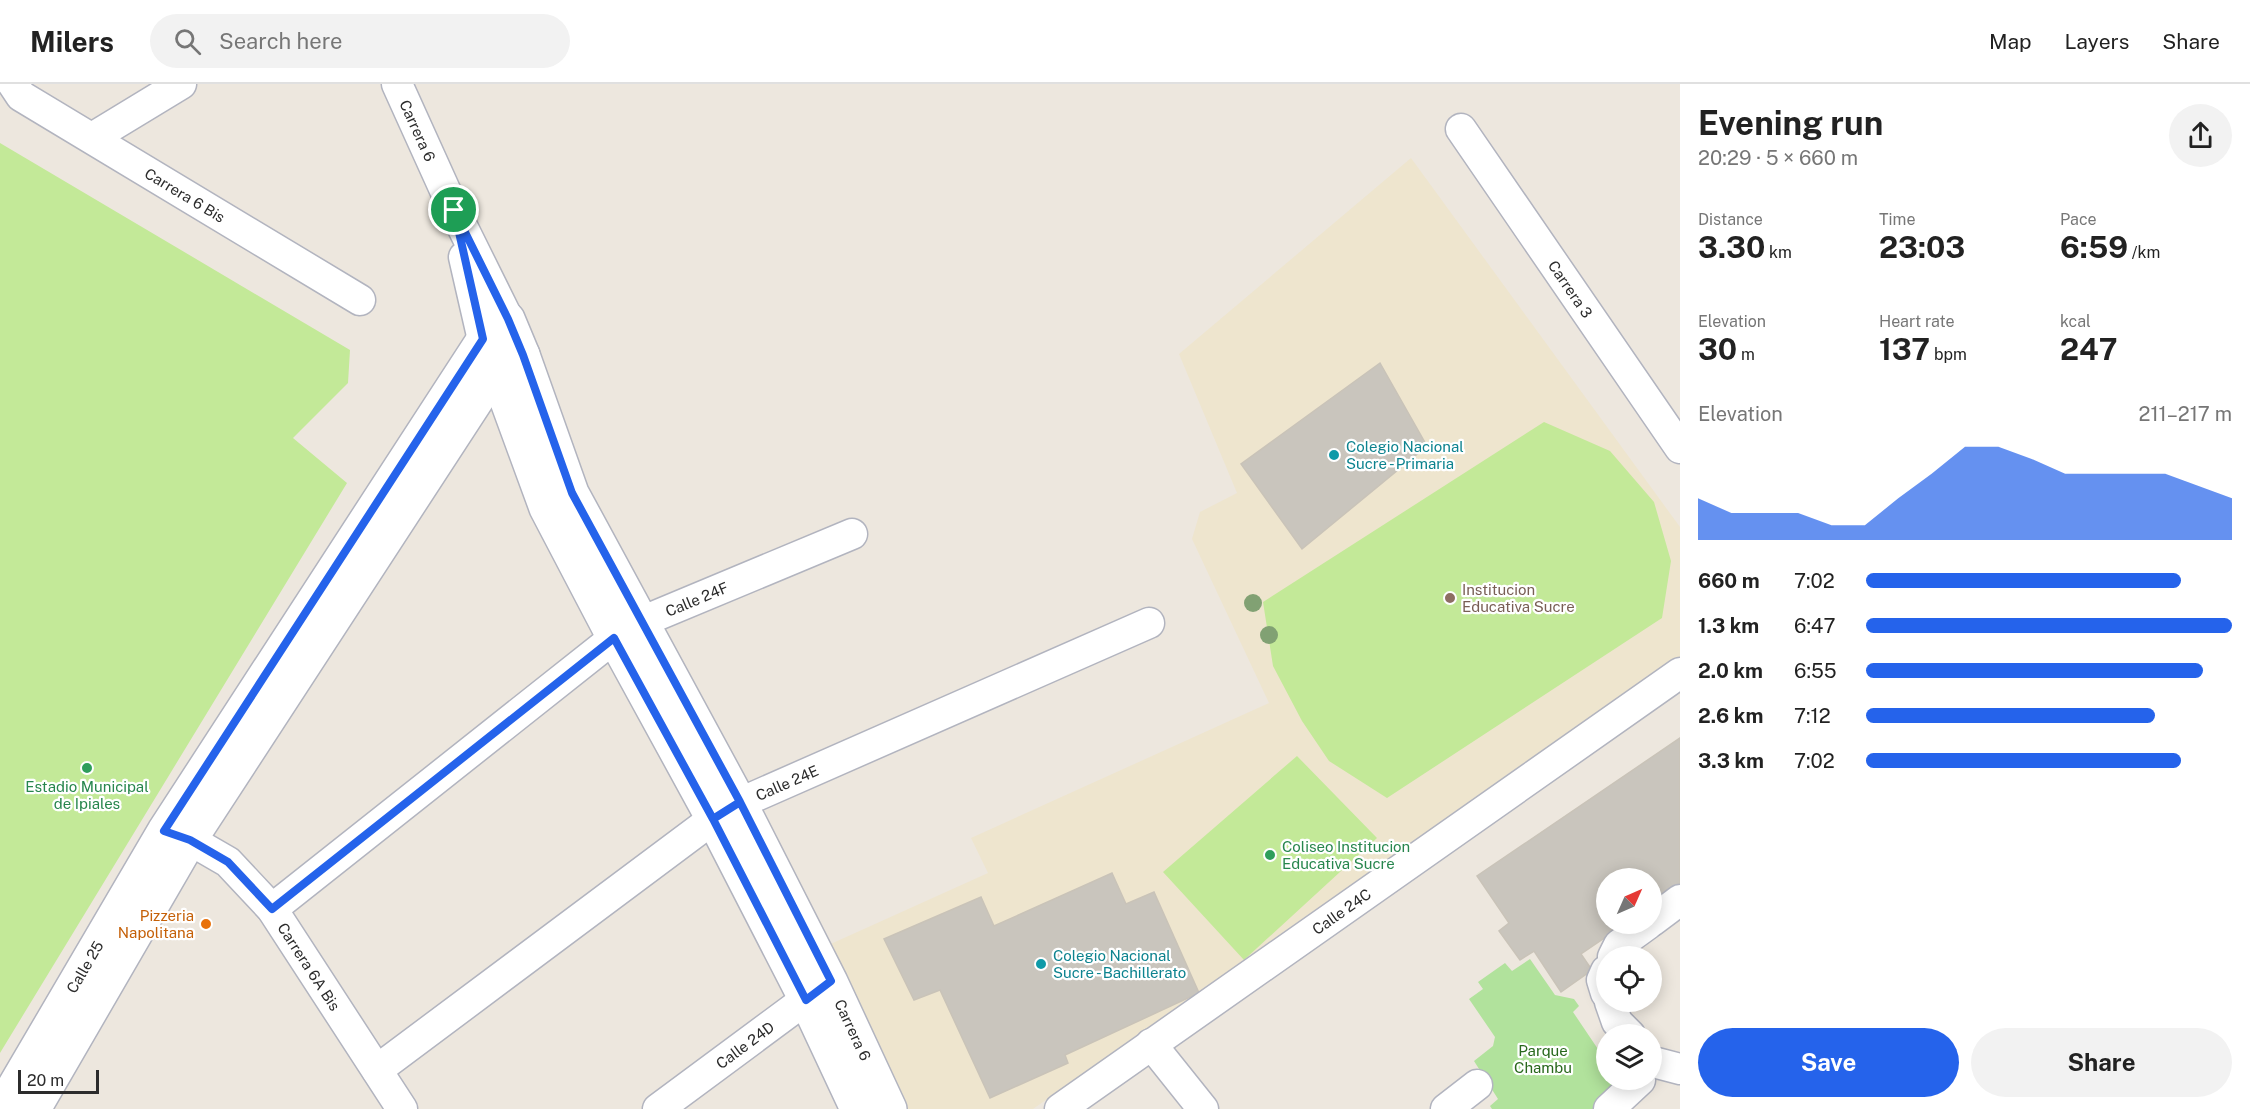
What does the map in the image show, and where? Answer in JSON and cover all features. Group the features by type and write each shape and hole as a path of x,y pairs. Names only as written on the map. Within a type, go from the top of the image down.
{"street":[{"name":"Carrera 6 Bis","path":"13,84 21,96 360,300"},
{"path":"92,138 181,84"},
{"name":"Carrera 6","path":"397,84 454,210 508,319 510,362 546,508 628,630 726,811 818,991 891,1109"},
{"name":"Carrera 3","path":"1461,129 1680,448"},
{"name":"Carrera 6","path":"454,210 483,339 510,362"},
{"name":"Calle 25","path":"1,1109 177,835 483,339 508,319"},
{"name":"Calle 25","path":"34,1109 177,835 510,362"},
{"name":"Calle 24F","path":"272,909 628,630 852,534"},
{"name":"Calle 24E","path":"377,1070 726,811 1149,623"},
{"name":"Calle 24C","path":"1060,1109 1680,672"},
{"name":"Carrera 6A Bis","path":"177,835 228,862 272,909 402,1109"},
{"path":"1662,914 1680,900"},
{"path":"1618,946 1634,934"},
{"name":"Carrera 6","path":"818,991 857,1109"},
{"name":"Calle 24D","path":"658,1109 818,991"},
{"path":"1151,1044 1203,1109"},
{"path":"1446,1109 1477,1085"},
{"path":"1610,1109 1631,1090"}],"shaded area":[{"name":"Institucion Educativa Sucre","path":"1411,158 1680,527 1680,656 1033,1109 900,1109 824,947 988,873 971,838 1269,703 1192,539 1200,512 1237,493 1179,354"}],"green space":[{"name":"Estadio Municipal de Ipiales","path":"0,143 350,350 348,383 293,438 347,483 0,1053"},
{"path":"1544,422 1610,451 1654,502 1671,561 1662,618 1387,798 1329,761 1302,721 1273,666 1263,602"},
{"name":"Coliseo Institucion Educativa Sucre","path":"1297,756 1377,838 1244,960 1163,872"},
{"name":"Parque Chambu","path":"1530,959 1555,995 1574,999 1579,1006 1573,1012 1596,1046 1596,1090 1632,1090 1625,1109 1492,1109 1490,1106 1498,1099 1474,1061 1493,1046 1495,1037 1469,999 1483,989 1478,982 1505,963 1512,971"}],"building":[{"name":"Colegio Nacional Sucre - Primaria","path":"1380,363 1427,446 1302,549 1241,464"},
{"path":"1680,738 1680,885 1662,898 1662,868 1596,868 1596,934 1610,934 1581,954 1592,970 1561,992 1534,951 1520,960 1499,931 1509,923 1477,876"},
{"name":"Colegio Nacional Sucre - Bachillerato","path":"1112,873 1126,904 1154,892 1199,993 1065,1055 1068,1063 990,1098 940,990 914,1000 884,939 981,897 994,926"}],"place":[{"name":"Colegio Nacional Sucre - Primaria","path":"1334,455"},
{"name":"Institucion Educativa Sucre","path":"1450,598"},
{"name":"Estadio Municipal de Ipiales","path":"87,768"},
{"name":"Coliseo Institucion Educativa Sucre","path":"1270,855"},
{"name":"Pizzeria Napolitana","path":"206,924"},
{"name":"Colegio Nacional Sucre - Bachillerato","path":"1041,964"}],"route":[{"path":"454,210 483,339 164,831 190,840 228,862 272,909 614,638 713,819 740,802 831,981 806,1000 713,819 740,802 572,493 508,319 454,210"}]}
